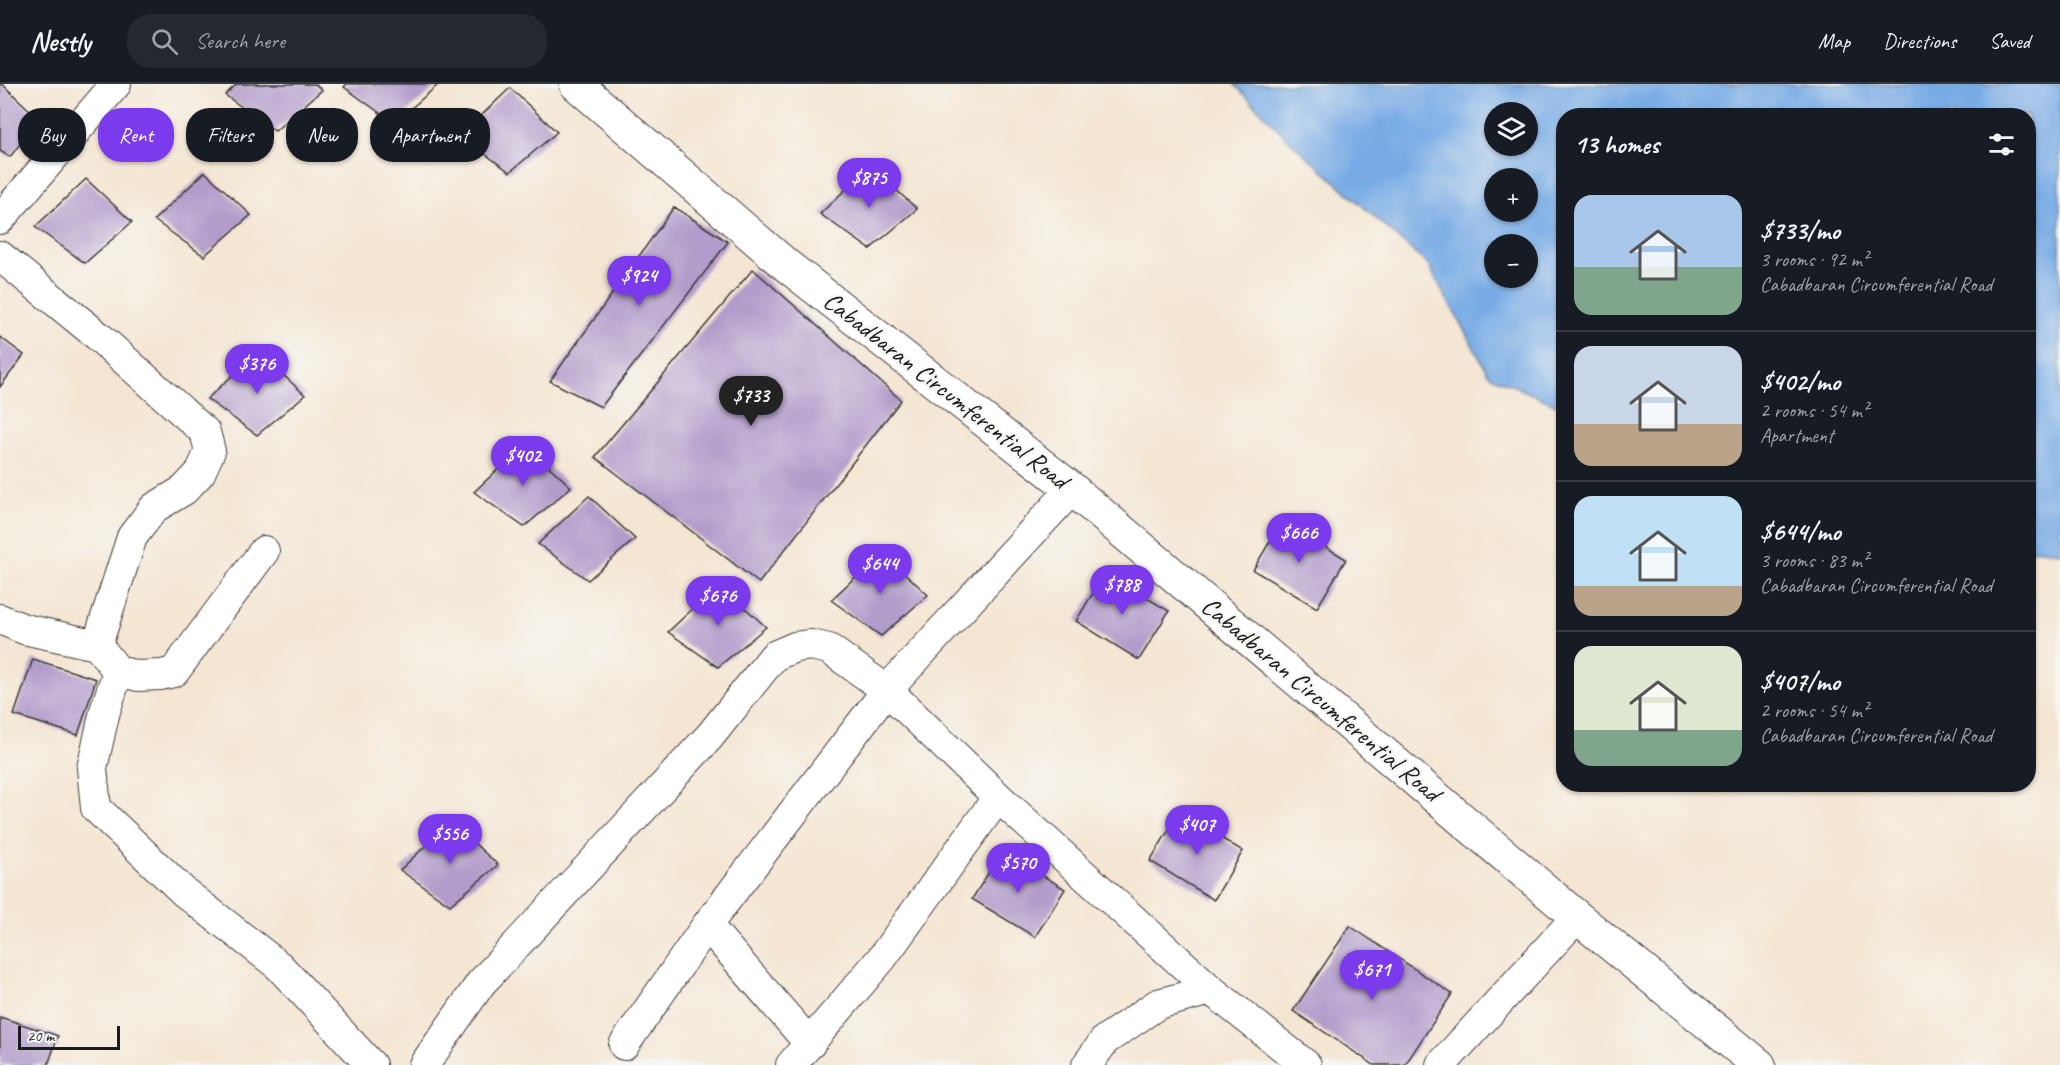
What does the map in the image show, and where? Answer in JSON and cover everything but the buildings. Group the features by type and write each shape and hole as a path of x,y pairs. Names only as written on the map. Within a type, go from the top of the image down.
{"main road":[{"name":"Cabadbaran Circumferential Road","path":"576,84 786,265 1072,489 1577,917 1759,1065"}],"street":[{"path":"0,219 116,84"},
{"path":"0,256 98,336 205,432 210,451 200,473 184,490 154,508 132,537 97,645"},
{"path":"624,1045 707,925 887,690 1072,489"},
{"path":"0,618 24,629 97,645 118,671 138,676 174,672 264,551"},
{"path":"424,1065 481,983 710,736 774,656 795,647 811,645 829,649 887,690 998,797 1211,990 1306,1065"},
{"path":"118,671 105,711 92,768 96,808 184,892 279,966 371,1065"},
{"path":"707,925 801,1055 882,958 998,797"},
{"path":"1441,1065 1577,917"},
{"path":"1087,1065 1105,1040 1158,1004 1211,990"}],"water":[{"path":"1234,84 2060,84 2060,552 2036,550 2036,108 1556,108 1556,405 1489,375 1428,265 1292,143"}]}
